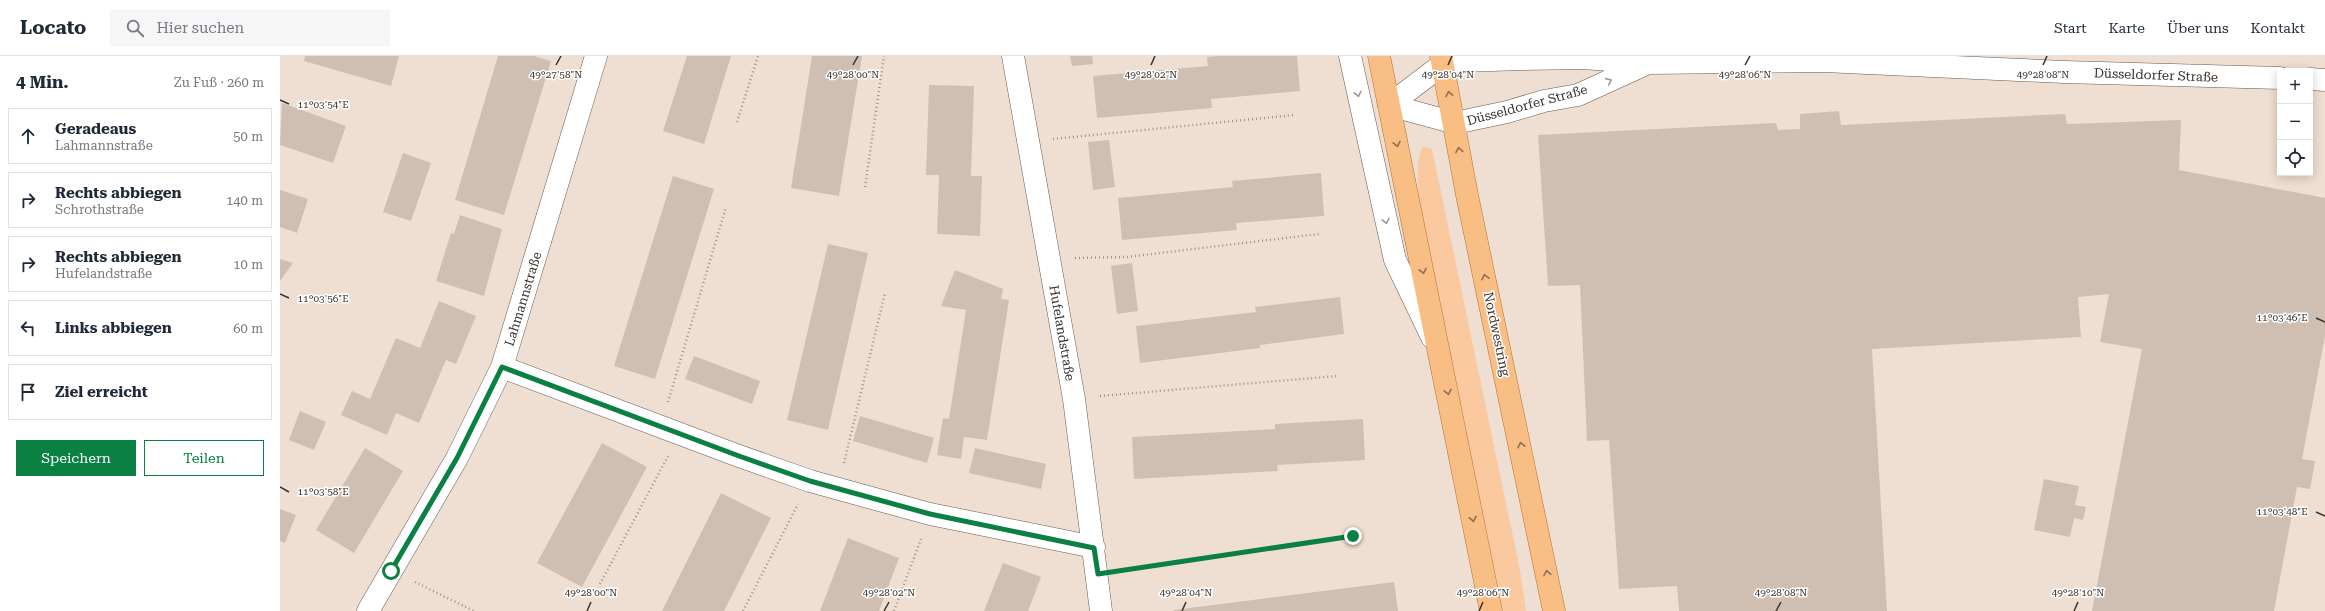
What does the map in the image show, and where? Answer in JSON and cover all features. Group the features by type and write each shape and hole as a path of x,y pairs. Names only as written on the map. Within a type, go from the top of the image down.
{"main road":[{"path":"1379,56 1491,611"},
{"name":"Nordwestring","path":"1442,60 1467,195 1554,611"}],"street":[{"name":"Lahmannstraße","path":"368,611 457,458 502,367 596,56"},
{"name":"Hufelandstraße","path":"1013,56 1074,399 1098,574 1101,611"},
{"path":"1350,56 1395,260 1440,354"},
{"name":"Düsseldorfer Straße","path":"1389,105 1442,60 1461,61 1583,58 1649,63 1824,58 2064,72 2277,78"},
{"name":"Düsseldorfer Straße","path":"1389,105 1454,123 1507,112 1544,101 1578,95 1649,63"},
{"path":"2313,79 2325,80"},
{"path":"502,367 810,481 838,487 930,514 1094,548"}],"path":[{"path":"737,122 758,56"},
{"path":"865,187 884,56"},
{"path":"1029,142 1294,115"},
{"path":"600,584 670,430 726,207"},
{"path":"1049,258 1128,257 1319,234"},
{"path":"838,487 885,293"},
{"path":"1074,399 1337,376"},
{"path":"743,611 810,481"},
{"path":"894,611 930,514"},
{"path":"1098,574 1353,536"},
{"path":"391,571 474,611"}],"shaded area":[{"path":"1423,146 1432,149 1520,570 1526,611 1503,611 1419,197 1418,164 1420,152"}],"building":[{"path":"305,56 399,56 391,86 304,61"},
{"path":"498,56 534,56 551,61 504,215 455,200"},
{"path":"687,56 731,56 704,144 663,131"},
{"path":"812,56 862,56 839,196 791,188"},
{"path":"1070,56 1092,56 1093,64 1072,66"},
{"path":"1297,56 1300,91 1211,99 1212,108 1097,118 1093,76 1208,66 1207,57"},
{"path":"929,85 974,86 971,176 982,176 980,236 937,234 939,175 926,175"},
{"path":"282,103 346,126 333,163 280,145"},
{"path":"1839,111 1841,125 2065,114 2067,124 2181,120 2179,170 2325,198 2325,336 2302,459 2315,461 2310,489 2297,487 2274,611 2092,611 2142,349 2100,342 2109,294 2078,297 2081,337 1872,349 1887,611 1679,611 1677,586 1619,589 1609,440 1587,441 1580,285 1548,286 1538,135 1776,123 1778,130 1800,129 1800,114"},
{"path":"1109,140 1115,187 1093,190 1088,142"},
{"path":"403,153 431,163 411,221 383,212"},
{"path":"1321,173 1324,216 1236,223 1237,230 1122,240 1118,198 1233,187 1232,181"},
{"path":"673,176 714,189 655,379 614,366"},
{"path":"280,190 308,199 297,233 280,227"},
{"path":"460,215 502,229 484,296 436,281 451,233 454,234"},
{"path":"828,244 868,253 828,430 787,420"},
{"path":"280,259 293,263 280,281"},
{"path":"1132,263 1138,311 1117,314 1111,266"},
{"path":"955,270 1003,289 1001,299 1009,300 987,440 964,437 961,459 937,455 943,418 949,419 966,310 941,306"},
{"path":"1340,297 1344,334 1260,345 1260,348 1140,363 1136,326 1256,312 1255,307"},
{"path":"439,301 476,316 456,364 446,360 419,423 396,413 387,435 341,415 352,391 370,399 396,338 420,348"},
{"path":"694,356 760,381 752,404 685,379"},
{"path":"300,411 326,422 314,450 289,440"},
{"path":"860,416 934,438 927,463 853,441"},
{"path":"1363,419 1365,460 1277,465 1278,471 1134,479 1132,437 1275,429 1275,424"},
{"path":"602,443 647,467 582,587 537,563"},
{"path":"365,448 403,471 354,553 316,530"},
{"path":"975,448 1046,464 1041,489 969,473"},
{"path":"2044,479 2079,486 2075,505 2086,507 2083,520 2074,518 2070,537 2034,530"},
{"path":"721,493 771,518 724,611 662,611"},
{"path":"280,509 296,515 285,543 280,541"},
{"path":"848,538 899,558 879,611 820,611"},
{"path":"1003,563 1041,577 1028,611 984,611"},
{"path":"1394,582 1398,611 1174,611 1174,610"}],"route":[{"path":"391,571 457,458 502,367 810,481 838,487 930,514 1094,548 1098,574 1353,536"}]}
